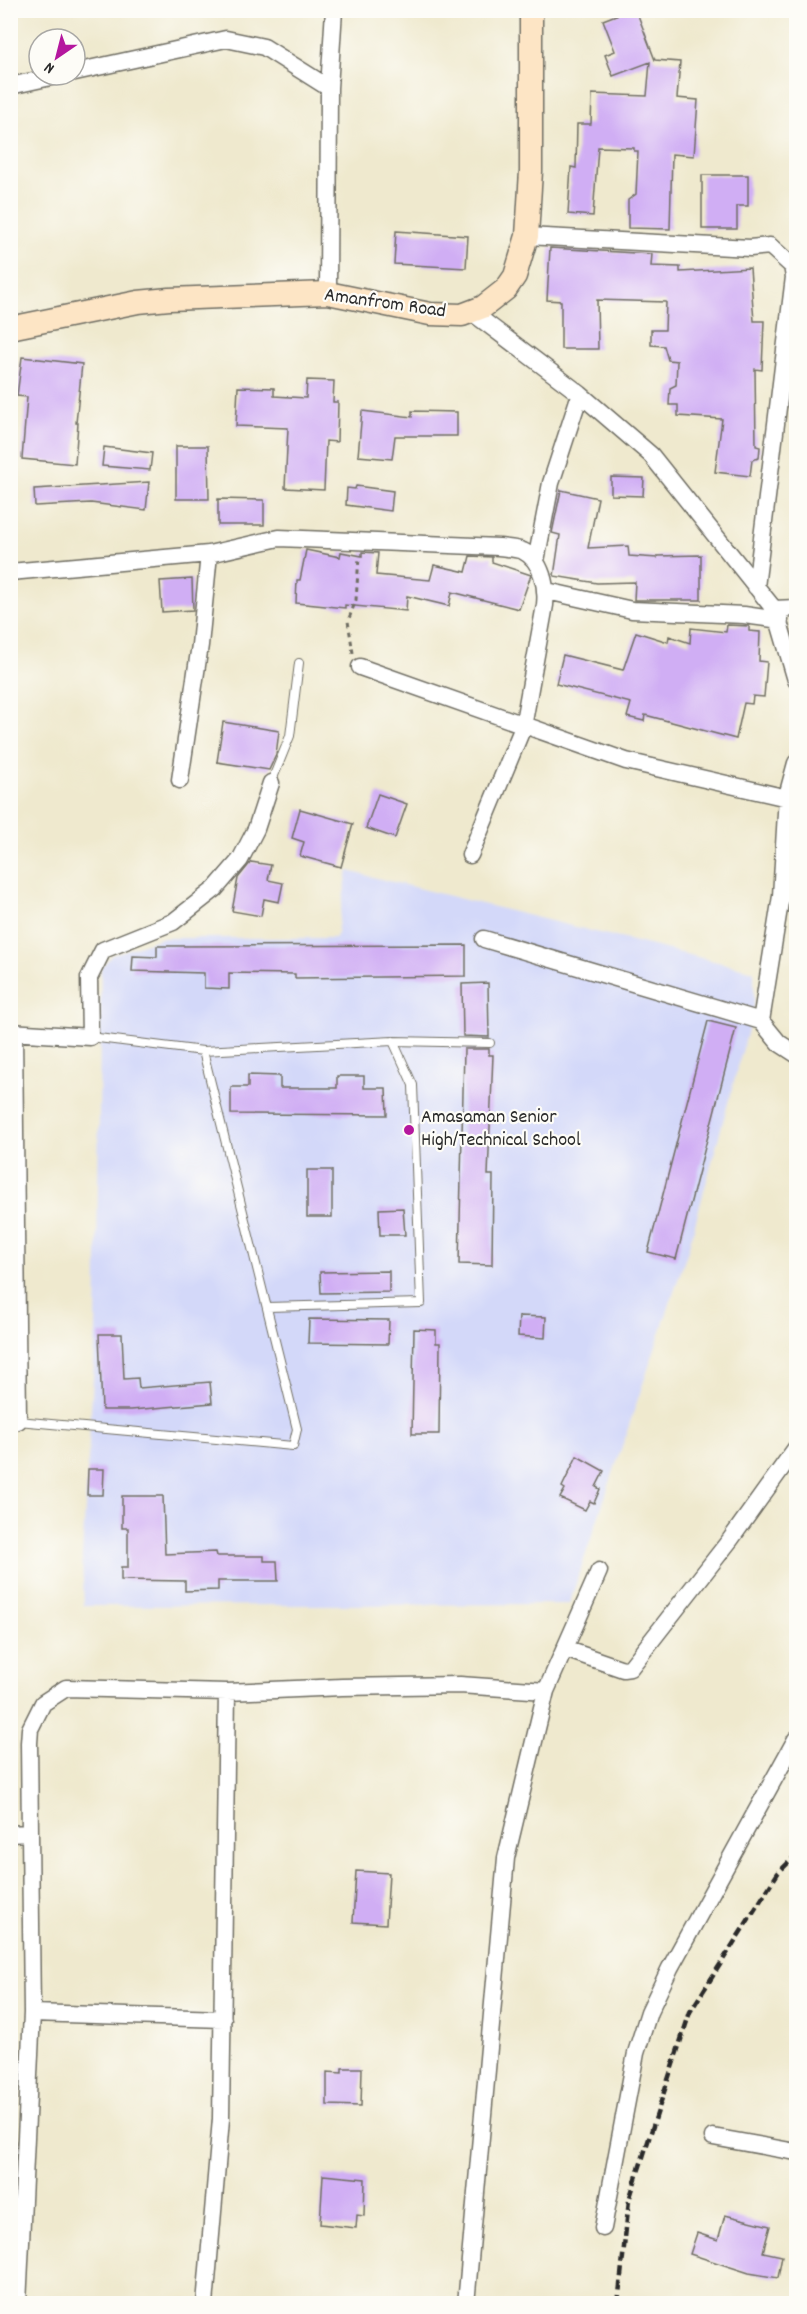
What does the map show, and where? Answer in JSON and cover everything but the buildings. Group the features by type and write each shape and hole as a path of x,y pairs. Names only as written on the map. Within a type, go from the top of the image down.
{"street":[{"path":"328,293 328,88 334,10"},
{"name":"Amanfrom Road","path":"10,328 138,302 328,293 430,314 473,313 496,299 507,289 515,276 526,237 531,171 531,10"},
{"path":"87,69 226,39 264,47 328,88"},
{"path":"10,86 27,82"},
{"path":"526,237 750,248 770,246 792,266 794,277 756,587"},
{"path":"473,313 580,394 651,455 777,614 796,680"},
{"path":"471,855 523,727 547,591 536,561 551,483 580,394"},
{"path":"10,572 209,554 279,538 499,547 522,551 536,561"},
{"path":"180,780 200,645 209,554"},
{"path":"547,591 632,610 744,615 777,614 796,608"},
{"path":"360,668 523,727 626,761 792,798"},
{"path":"761,1021 781,896 796,763"},
{"path":"14,1422 12,1032 90,1037 89,978 103,950 174,922 215,889 240,860 256,829 271,783"},
{"path":"484,939 761,1021 779,1043 796,1054"},
{"path":"565,1648 623,1669 630,1668 730,1540 796,1448"},
{"path":"466,2304 506,1858 546,1691 599,1571"},
{"path":"18,2304 32,2013 30,1729 43,1703 66,1688 227,1692 460,1685 546,1691"},
{"path":"205,2304 221,2119 227,1692"},
{"path":"603,2228 616,2146 636,2053 649,2012 670,1968 796,1739"},
{"path":"10,1834 29,1833"},
{"path":"32,2013 223,2019"},
{"path":"713,2137 796,2151"}],"lane":[{"path":"271,783 290,736 298,663"},
{"path":"90,1037 203,1051 393,1041 490,1043"},
{"path":"267,1307 421,1303 413,1086 393,1041"},
{"path":"14,1422 293,1446 297,1429 203,1051"}],"path":[{"path":"358,540 356,600 348,621 354,661 360,668"}],"shaded area":[{"name":"Amasaman Senior High/Technical School","path":"348,871 754,971 754,1008 687,1253 569,1604 84,1606 82,1557 96,1329 101,968 112,955 161,938 336,938"}],"railway":[{"path":"618,2304 629,2200 690,2012 778,1873 796,1855"}],"place":[{"name":"Amasaman Senior High/Technical School","path":"409,1130"}]}
